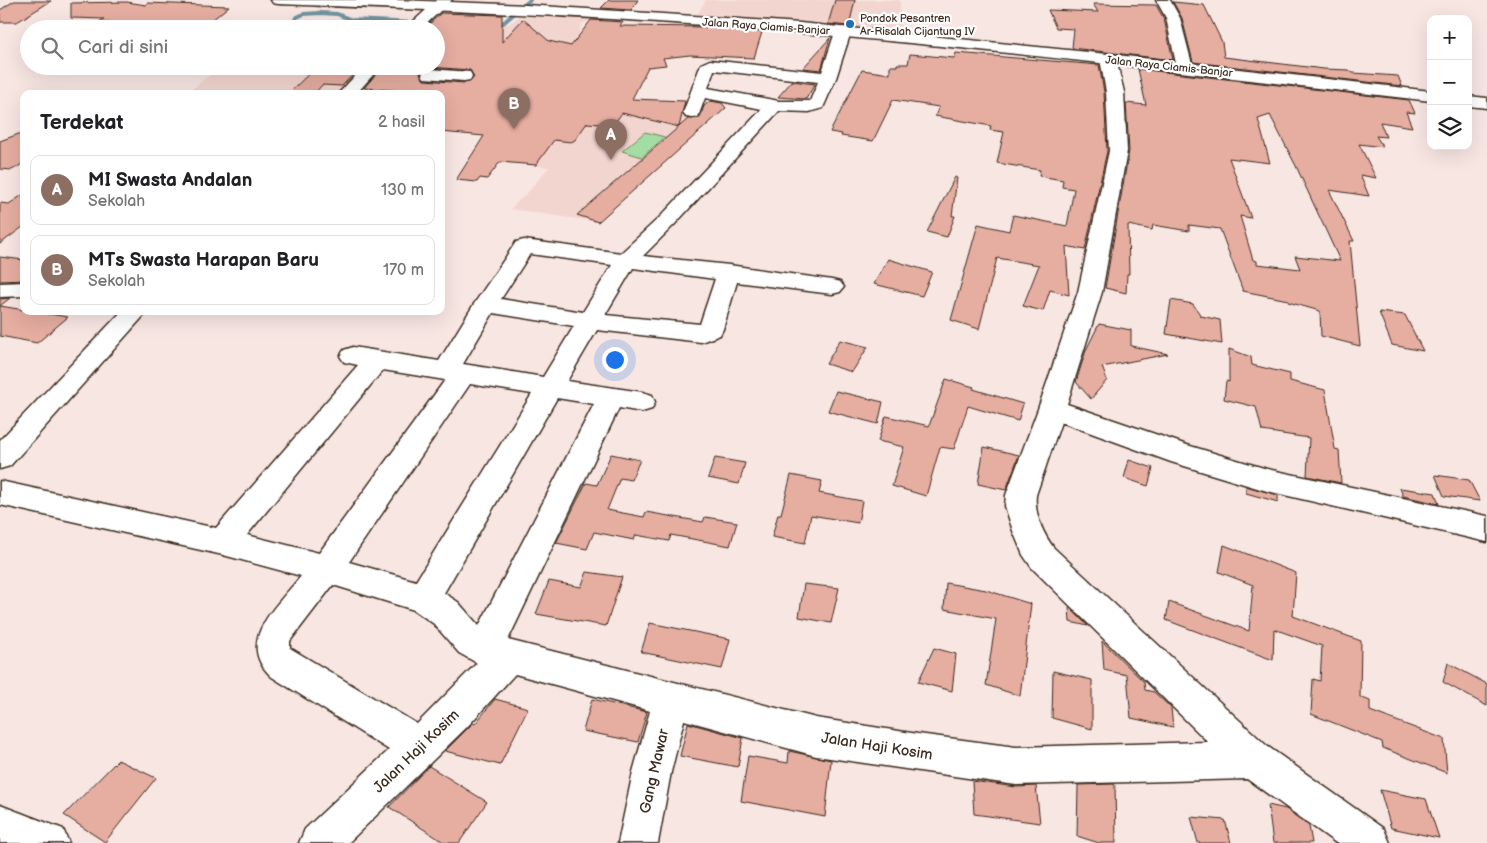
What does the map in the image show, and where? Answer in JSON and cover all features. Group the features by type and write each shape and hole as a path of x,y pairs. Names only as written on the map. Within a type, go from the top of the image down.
{"main road":[{"name":"Jalan Raya Ciamis-Banjar","path":"278,0 442,2 843,32 1108,59 1427,96"},
{"path":"1163,0 1173,18 1185,68"},
{"path":"422,20 442,2"},
{"path":"699,92 775,105 814,106 817,104 828,78 843,32"},
{"path":"1108,59 1115,92 1118,150 1090,292 1052,409 1021,495 1020,506 1024,518 1034,546 1043,558 1253,760 1370,843"},
{"path":"692,113 707,67 712,64 828,78"},
{"path":"350,90 364,75"},
{"path":"445,75 464,76"},
{"path":"1472,101 1487,103"},
{"path":"424,598 626,260 668,220 775,105"},
{"path":"420,747 284,666 276,658 272,646 277,632 326,569 454,372 486,304 524,247 729,272 832,287"},
{"path":"486,304 588,321 704,334 711,329 729,272"},
{"path":"0,290 20,289"},
{"path":"0,458 132,315"},
{"path":"223,542 365,358 642,402"},
{"path":"0,492 223,542 326,569 424,598 446,613 489,649 611,397"},
{"path":"1052,409 1181,454 1267,480 1487,529"},
{"name":"Jalan Haji Kosim","path":"489,649 672,700 816,737 1016,766 1253,760"},
{"name":"Jalan Haji Kosim","path":"319,843 462,706 498,666 489,649"},
{"name":"Gang Mawar","path":"638,843 652,772 672,700"},
{"path":"0,825 50,843"}],"shaded area":[{"name":"Pondok Pesantren Ar-Risalah Cijantung IV","path":"706,0 900,0 901,33 697,15"},
{"path":"523,14 599,18 596,22 588,21 581,25 577,42 596,101 658,107 712,120 598,222 510,209 528,192 549,167 472,159 490,137 445,132 445,90 376,90 354,88 367,75 445,75 445,57 480,23 508,24"},
{"path":"210,75 358,75 344,90 191,90"}],"green space":[{"path":"645,132 665,137 642,157 622,151"}],"building":[{"path":"609,0 638,0 631,10 601,8"},
{"path":"835,0 855,0 849,26 828,24"},
{"path":"14,1 51,1 17,22 0,22 0,10"},
{"path":"127,2 146,5 147,3 229,6 212,20 102,20 104,19 71,18 71,3"},
{"path":"1173,2 1204,5 1222,42 1224,57 1324,69 1349,70 1353,73 1398,76 1402,86 1193,62 1182,18"},
{"path":"1093,4 1156,5 1164,19 1173,60 1072,48 1074,29 1056,28 1048,10 1098,12"},
{"path":"441,13 502,15 502,42 523,19 549,41 571,46 591,20 623,22 620,26 710,27 762,32 754,58 690,55 663,58 666,65 648,67 632,99 685,101 679,127 622,113 613,125 587,123 575,140 571,142 554,140 536,165 500,162 487,179 480,178 477,182 456,180 484,136 445,132 445,90 364,88 375,75 421,75 424,80 470,82 474,77 470,70 445,68 445,20 434,20"},
{"path":"830,38 821,70 803,68"},
{"path":"956,53 1099,65 1104,92 1107,151 1085,250 1066,246 1069,295 1050,290 1043,311 1023,306 1039,265 997,258 979,329 951,320 978,224 1009,231 1013,215 1067,226 1074,189 1062,187 1063,180 1039,176 1040,170 997,163 1004,132 990,130 991,126 935,116 939,107 893,100 873,141 841,136 842,134 830,132 862,70 890,74 890,66 908,64 910,54 954,58"},
{"path":"1138,69 1409,100 1415,113 1406,112 1412,127 1380,122 1386,137 1376,136 1383,147 1359,144 1376,178 1360,175 1369,196 1329,190 1354,241 1350,241 1360,346 1321,336 1320,311 1288,302 1288,300 1243,291 1220,229 1189,225 1189,231 1153,225 1152,230 1128,225 1129,274 1127,274 1126,293 1105,288 1129,151 1126,103 1146,105","holes":["1270,115 1340,261 1295,256 1300,269 1257,264 1257,261 1253,260 1240,216 1251,218 1229,158 1270,163 1258,119"]},
{"path":"308,75 352,75 342,86 322,85 318,90 292,90"},
{"path":"792,81 815,84 806,99 778,97"},
{"path":"710,101 722,103 726,108 598,222 577,215 688,119 700,118 704,106"},
{"path":"20,134 20,165 12,170 0,169 0,141"},
{"path":"955,177 957,178 952,216 955,216 947,237 927,232"},
{"path":"20,197 20,229 0,244 0,203 9,204"},
{"path":"0,257 20,260 20,280 0,281"},
{"path":"888,259 932,272 922,296 874,284"},
{"path":"10,298 0,306 0,299"},
{"path":"1171,300 1193,304 1201,316 1220,320 1222,344 1166,334"},
{"path":"0,306 20,309 20,315 68,317 37,343 0,336"},
{"path":"1379,312 1405,315 1423,351 1392,345"},
{"path":"1099,324 1131,330 1131,346 1168,354 1102,367 1107,380 1091,399 1076,382 1086,350"},
{"path":"840,340 868,347 852,372 826,364"},
{"path":"1229,349 1251,357 1252,365 1290,374 1290,381 1325,390 1335,449 1339,450 1341,483 1307,476 1309,438 1262,431 1256,407 1224,399 1226,381 1229,382"},
{"path":"946,379 1023,404 1018,421 968,406 954,449 940,447 926,496 892,486 904,447 878,441 886,416 929,426"},
{"path":"836,391 883,402 878,424 828,411"},
{"path":"984,447 1019,455 1006,490 978,484"},
{"path":"611,454 640,460 631,480 620,478 607,510 644,517 646,512 703,522 705,517 737,522 730,546 671,535 669,541 636,535 634,540 594,532 587,549 556,543 586,483 597,485"},
{"path":"715,458 745,463 739,484 708,478"},
{"path":"1129,460 1153,468 1148,486 1124,478"},
{"path":"791,475 822,481 819,493 862,501 858,523 811,515 805,543 772,537 778,514 781,514"},
{"path":"1435,475 1469,480 1480,501 1444,496"},
{"path":"1246,486 1278,495 1278,502 1246,493"},
{"path":"1400,488 1435,493 1439,504 1403,496"},
{"path":"1224,545 1296,573 1293,616 1361,641 1360,697 1370,701 1370,711 1444,739 1447,773 1383,748 1382,742 1311,714 1313,679 1320,681 1322,646 1274,629 1273,660 1166,620 1169,602 1249,631 1253,585 1219,572"},
{"path":"587,572 622,577 606,626 536,614 549,581 581,587"},
{"path":"946,583 986,590 1031,604 1020,696 986,685 996,619 944,609"},
{"path":"804,584 839,588 831,623 799,617"},
{"path":"1069,607 1088,626 1070,622"},
{"path":"650,623 730,639 722,669 641,652"},
{"path":"1102,641 1144,682 1145,690 1154,692 1171,708 1173,727 1131,718 1127,675 1104,670"},
{"path":"934,648 956,654 952,691 918,682"},
{"path":"1448,663 1487,684 1487,706 1443,682"},
{"path":"1053,671 1092,680 1092,729 1052,718"},
{"path":"495,699 528,708 500,765 445,751 473,723 475,724"},
{"path":"592,699 647,712 638,742 583,731"},
{"path":"688,723 743,738 738,767 680,756"},
{"path":"789,751 831,760 825,817 741,801 748,756 788,763"},
{"path":"118,760 156,778 105,842 64,815"},
{"path":"429,766 487,802 459,843 445,843 389,807"},
{"path":"972,781 1016,787 1036,786 1040,823 974,814"},
{"path":"1078,785 1115,785 1116,843 1099,843 1077,836"},
{"path":"1380,790 1426,799 1439,838 1391,828"},
{"path":"1268,805 1286,809 1309,826 1312,843 1273,843"},
{"path":"1191,817 1225,820 1231,843 1198,843"}],"waterway":[{"path":"502,24 530,0"},
{"path":"295,20 304,14 320,13 337,14 352,20"}],"place":[{"name":"Pondok Pesantren Ar-Risalah Cijantung IV","path":"850,24"},
{"name":"MTs Swasta Harapan Baru","path":"514,129"},
{"name":"MI Swasta Andalan","path":"611,160"}]}
